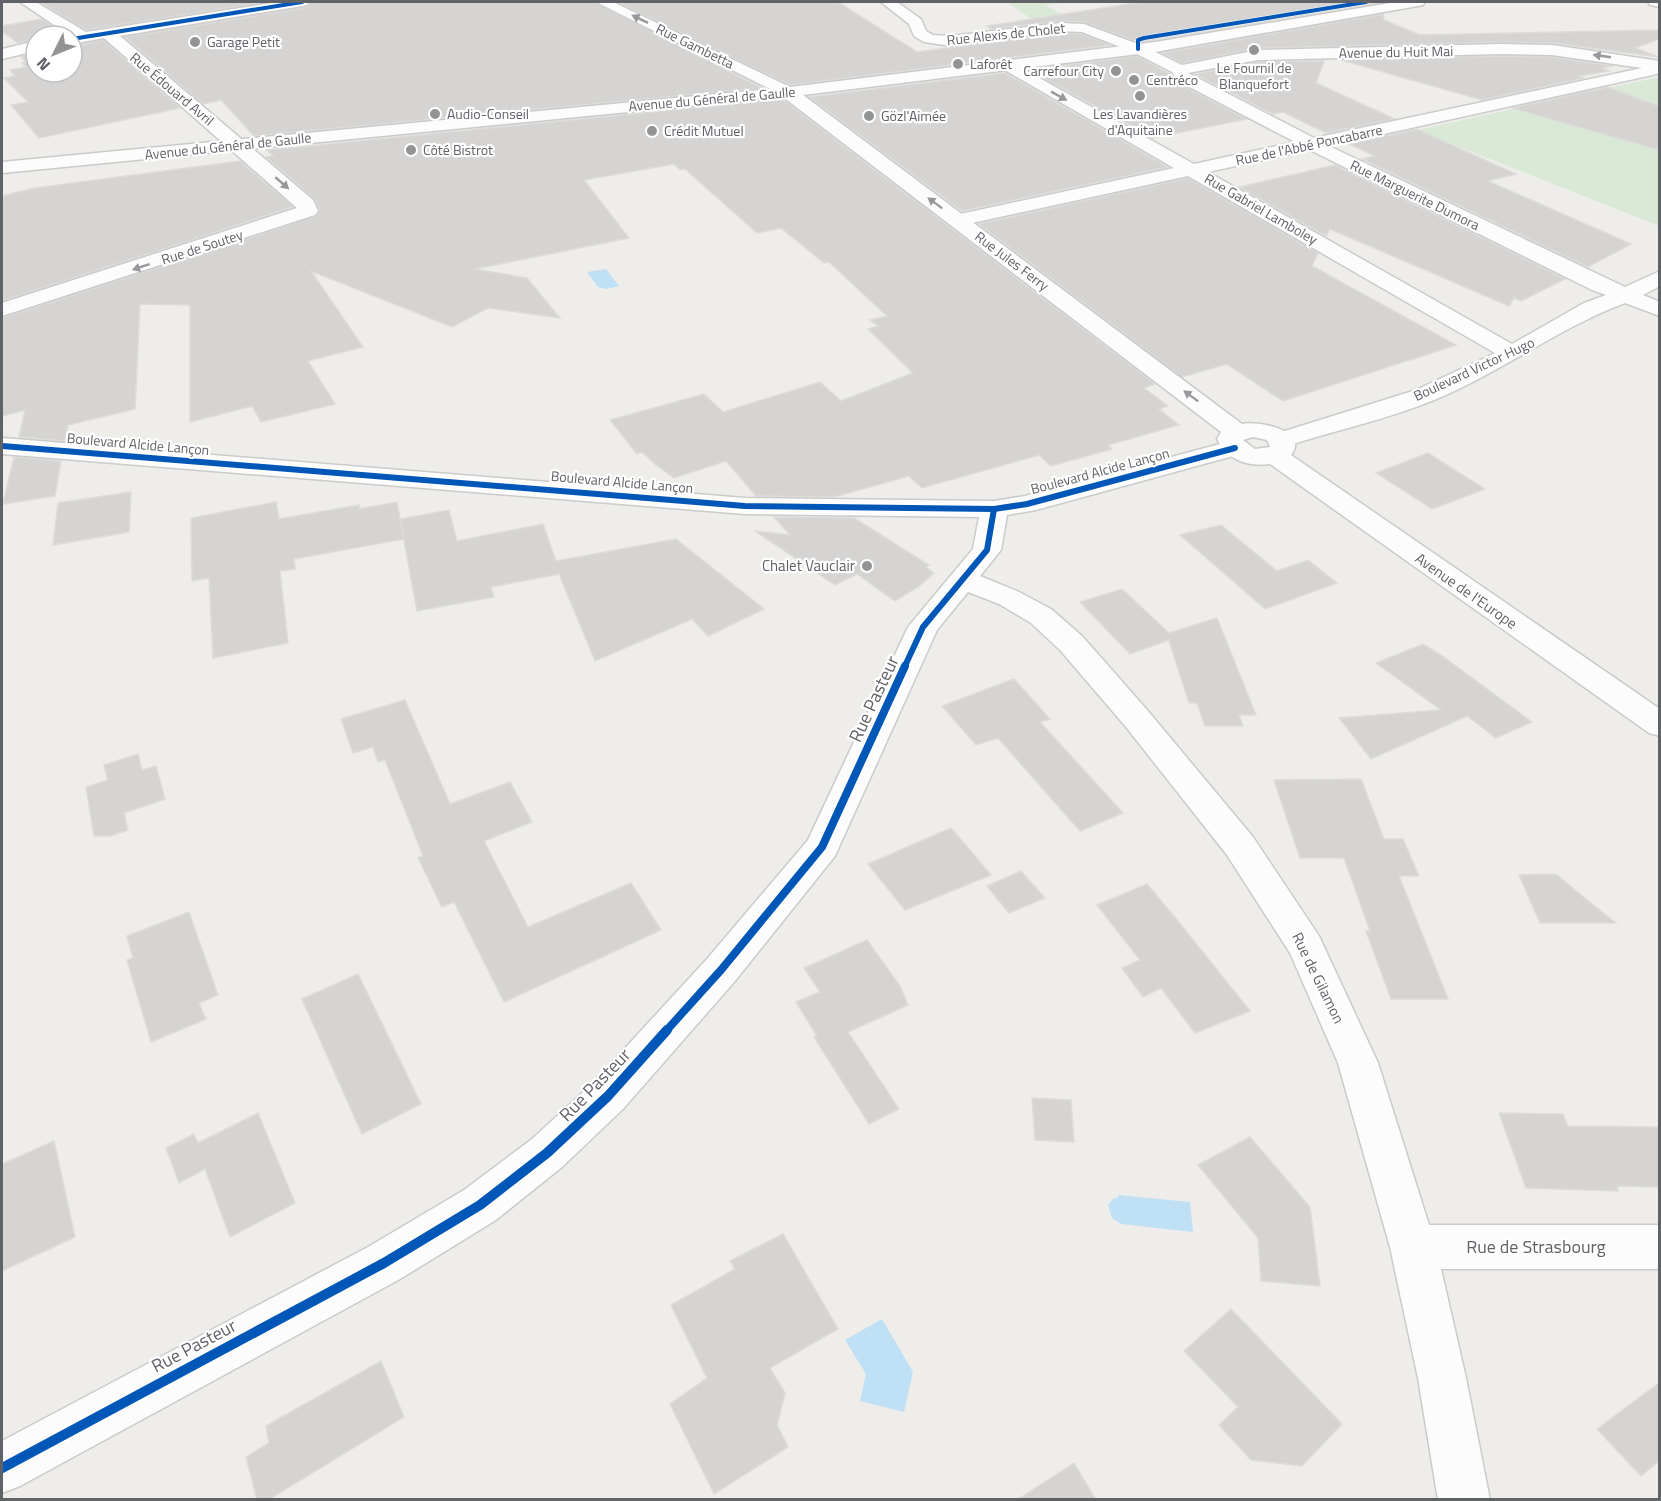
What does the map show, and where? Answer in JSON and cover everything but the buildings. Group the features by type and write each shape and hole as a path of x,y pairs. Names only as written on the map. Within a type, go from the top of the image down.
{"street":[{"path":"27,2 58,24"},
{"path":"84,37 302,2"},
{"name":"Rue Gambetta","path":"603,2 787,92"},
{"name":"Rue Alexis de Cholet","path":"888,2 916,22 919,33 936,40 960,41 1068,27 1093,30 1138,49"},
{"name":"Avenue du Général de Gaulle","path":"2,168 787,92 1009,66 1138,49 1418,2"},
{"path":"1655,2 1659,3"},
{"name":"Rue Édouard Avril","path":"107,33 238,145"},
{"path":"2,54 24,49"},
{"path":"1138,49 1180,70"},
{"name":"Avenue du Huit Mai","path":"1180,70 1258,55 1501,49 1552,50 1659,68"},
{"name":"Rue Gabriel Lamboley","path":"1009,66 1512,353"},
{"name":"Rue de l'Abbé Poncabarre","path":"958,220 1659,68"},
{"name":"Rue Marguerite Dumora","path":"1180,70 1184,78 1312,144 1625,296 1659,310"},
{"name":"Rue Jules Ferry","path":"787,92 958,220 1236,440"},
{"name":"Rue de Soutey","path":"2,310 308,211 306,204 238,145"},
{"name":"Boulevard Victor Hugo","path":"1278,447 1425,395 1512,353 1592,308 1625,296 1659,278"},
{"name":"Boulevard Alcide Lançon","path":"2,446 745,506 864,509 994,509 1027,504 1236,440 1260,430 1278,447"},
{"name":"Avenue de l'Europe","path":"1278,447 1659,725"},
{"name":"Rue Pasteur","path":"2,1468 384,1263 480,1205 547,1153 608,1096 722,970 822,847 923,627 987,550 994,509"},
{"name":"Rue de Gilamon","path":"964,580 1009,598 1041,616 1071,643 1137,718 1240,846 1306,947 1358,1063 1413,1247 1442,1378 1464,1500"},
{"name":"Rue de Strasbourg","path":"1413,1247 1659,1248"}],"green space":[{"path":"1007,2 1068,2 1045,5 1079,23 1037,23"},
{"path":"1659,77 1659,226 1417,130"}],"water":[{"path":"606,269 619,286 606,289 598,287 587,272"},
{"path":"1118,1195 1190,1202 1193,1232 1121,1224 1112,1218 1108,1205 1114,1198 1118,1198"},
{"path":"882,1319 913,1372 904,1412 860,1401 866,1374 845,1340"}],"cycle path":[{"path":"84,37 302,2"},
{"path":"1138,49 1138,40 1144,38 1366,2"},
{"path":"2,446 745,506 864,509 994,509 1027,504 1235,448"},
{"path":"2,1468 384,1263 480,1205 547,1153 608,1096 721,970 822,847 923,627 987,550 994,509"}],"place":[{"name":"Garage Petit","path":"195,42"},
{"name":"Le Fournil de Blanquefort","path":"1254,50"},
{"name":"Laforêt","path":"958,64"},
{"name":"Carrefour City","path":"1116,71"},
{"name":"Centréco","path":"1134,80"},
{"name":"Les Lavandières d'Aquitaine","path":"1140,96"},
{"name":"Audio-Conseil","path":"435,114"},
{"name":"Gözl'Aimée","path":"869,116"},
{"name":"Crédit Mutuel","path":"652,131"},
{"name":"Côté Bistrot","path":"411,150"},
{"name":"Chalet Vauclair","path":"867,566"}]}
